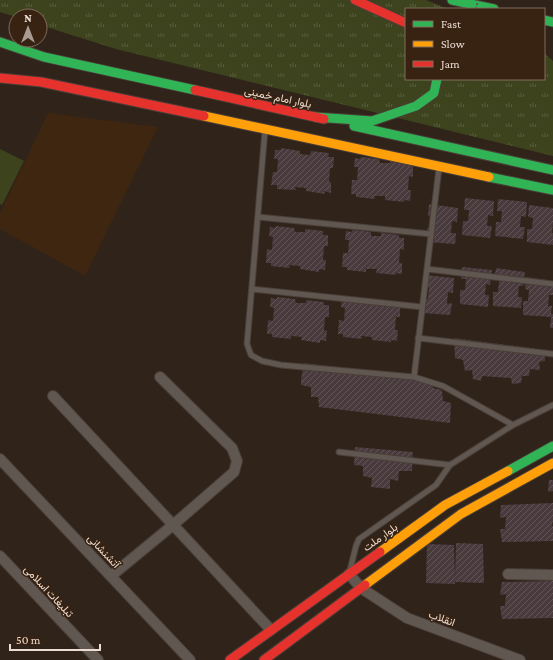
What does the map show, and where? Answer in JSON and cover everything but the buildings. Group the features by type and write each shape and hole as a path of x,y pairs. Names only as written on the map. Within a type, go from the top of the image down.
{"main road":[{"path":"355,0 405,23"},
{"path":"452,0 489,8"},
{"name":"بلوار امام خمینی","path":"0,42 44,57 553,170"},
{"path":"0,78 40,82 553,190"},
{"path":"315,117 372,121 416,106 434,93 437,80"},
{"path":"186,112 182,108 180,100 183,92 187,89"},
{"path":"541,167 553,167"},
{"name":"بلوار ملت","path":"230,660 445,505 553,446"},
{"path":"264,660 461,514 553,463"}],"street":[{"path":"111,576 174,525 234,472 237,461 232,448 160,377"},
{"path":"53,396 271,630"},
{"name":"آتشنشانی","path":"0,459 190,660"},
{"name":"تبلیغات اسلامی","path":"0,556 98,660"},
{"name":"انقلاب","path":"349,574 361,588 407,618 520,660"},
{"path":"508,574 553,575"}],"lane":[{"path":"265,129 247,344 251,355 262,361 281,365 414,377 443,386 513,425"},
{"path":"414,377 440,166"},
{"path":"258,217 431,234"},
{"path":"427,269 553,284"},
{"path":"252,289 422,307"},
{"path":"418,338 553,354"},
{"path":"349,574 359,539 436,485 450,465 513,425 553,405"},
{"path":"339,452 450,465"}],"shaded area":[{"path":"48,113 158,127 85,276 0,229 0,213"}],"green space":[{"path":"0,0 426,0 446,8 405,8 405,80 545,80 545,54 553,61 553,156 116,49 48,28 48,8 8,8 8,14 0,12"},
{"path":"0,149 24,161 2,205 0,204"}],"traffic: fast":[{"path":"452,0 489,8"},
{"path":"545,20 553,22"},
{"path":"0,42 44,57 195,90"},
{"path":"315,117 372,121 416,106 434,93 437,80"},
{"path":"354,126 553,170"},
{"path":"489,177 553,190"},
{"path":"508,471 553,446"}],"traffic: slow":[{"path":"204,116 489,177"},
{"path":"365,585 461,514 553,463"},
{"path":"380,552 445,505 508,471"}],"traffic: jam":[{"path":"355,0 405,23"},
{"path":"0,78 41,82 204,116"},
{"path":"195,90 324,119"},
{"path":"230,660 380,552"},
{"path":"264,660 365,585"}]}
